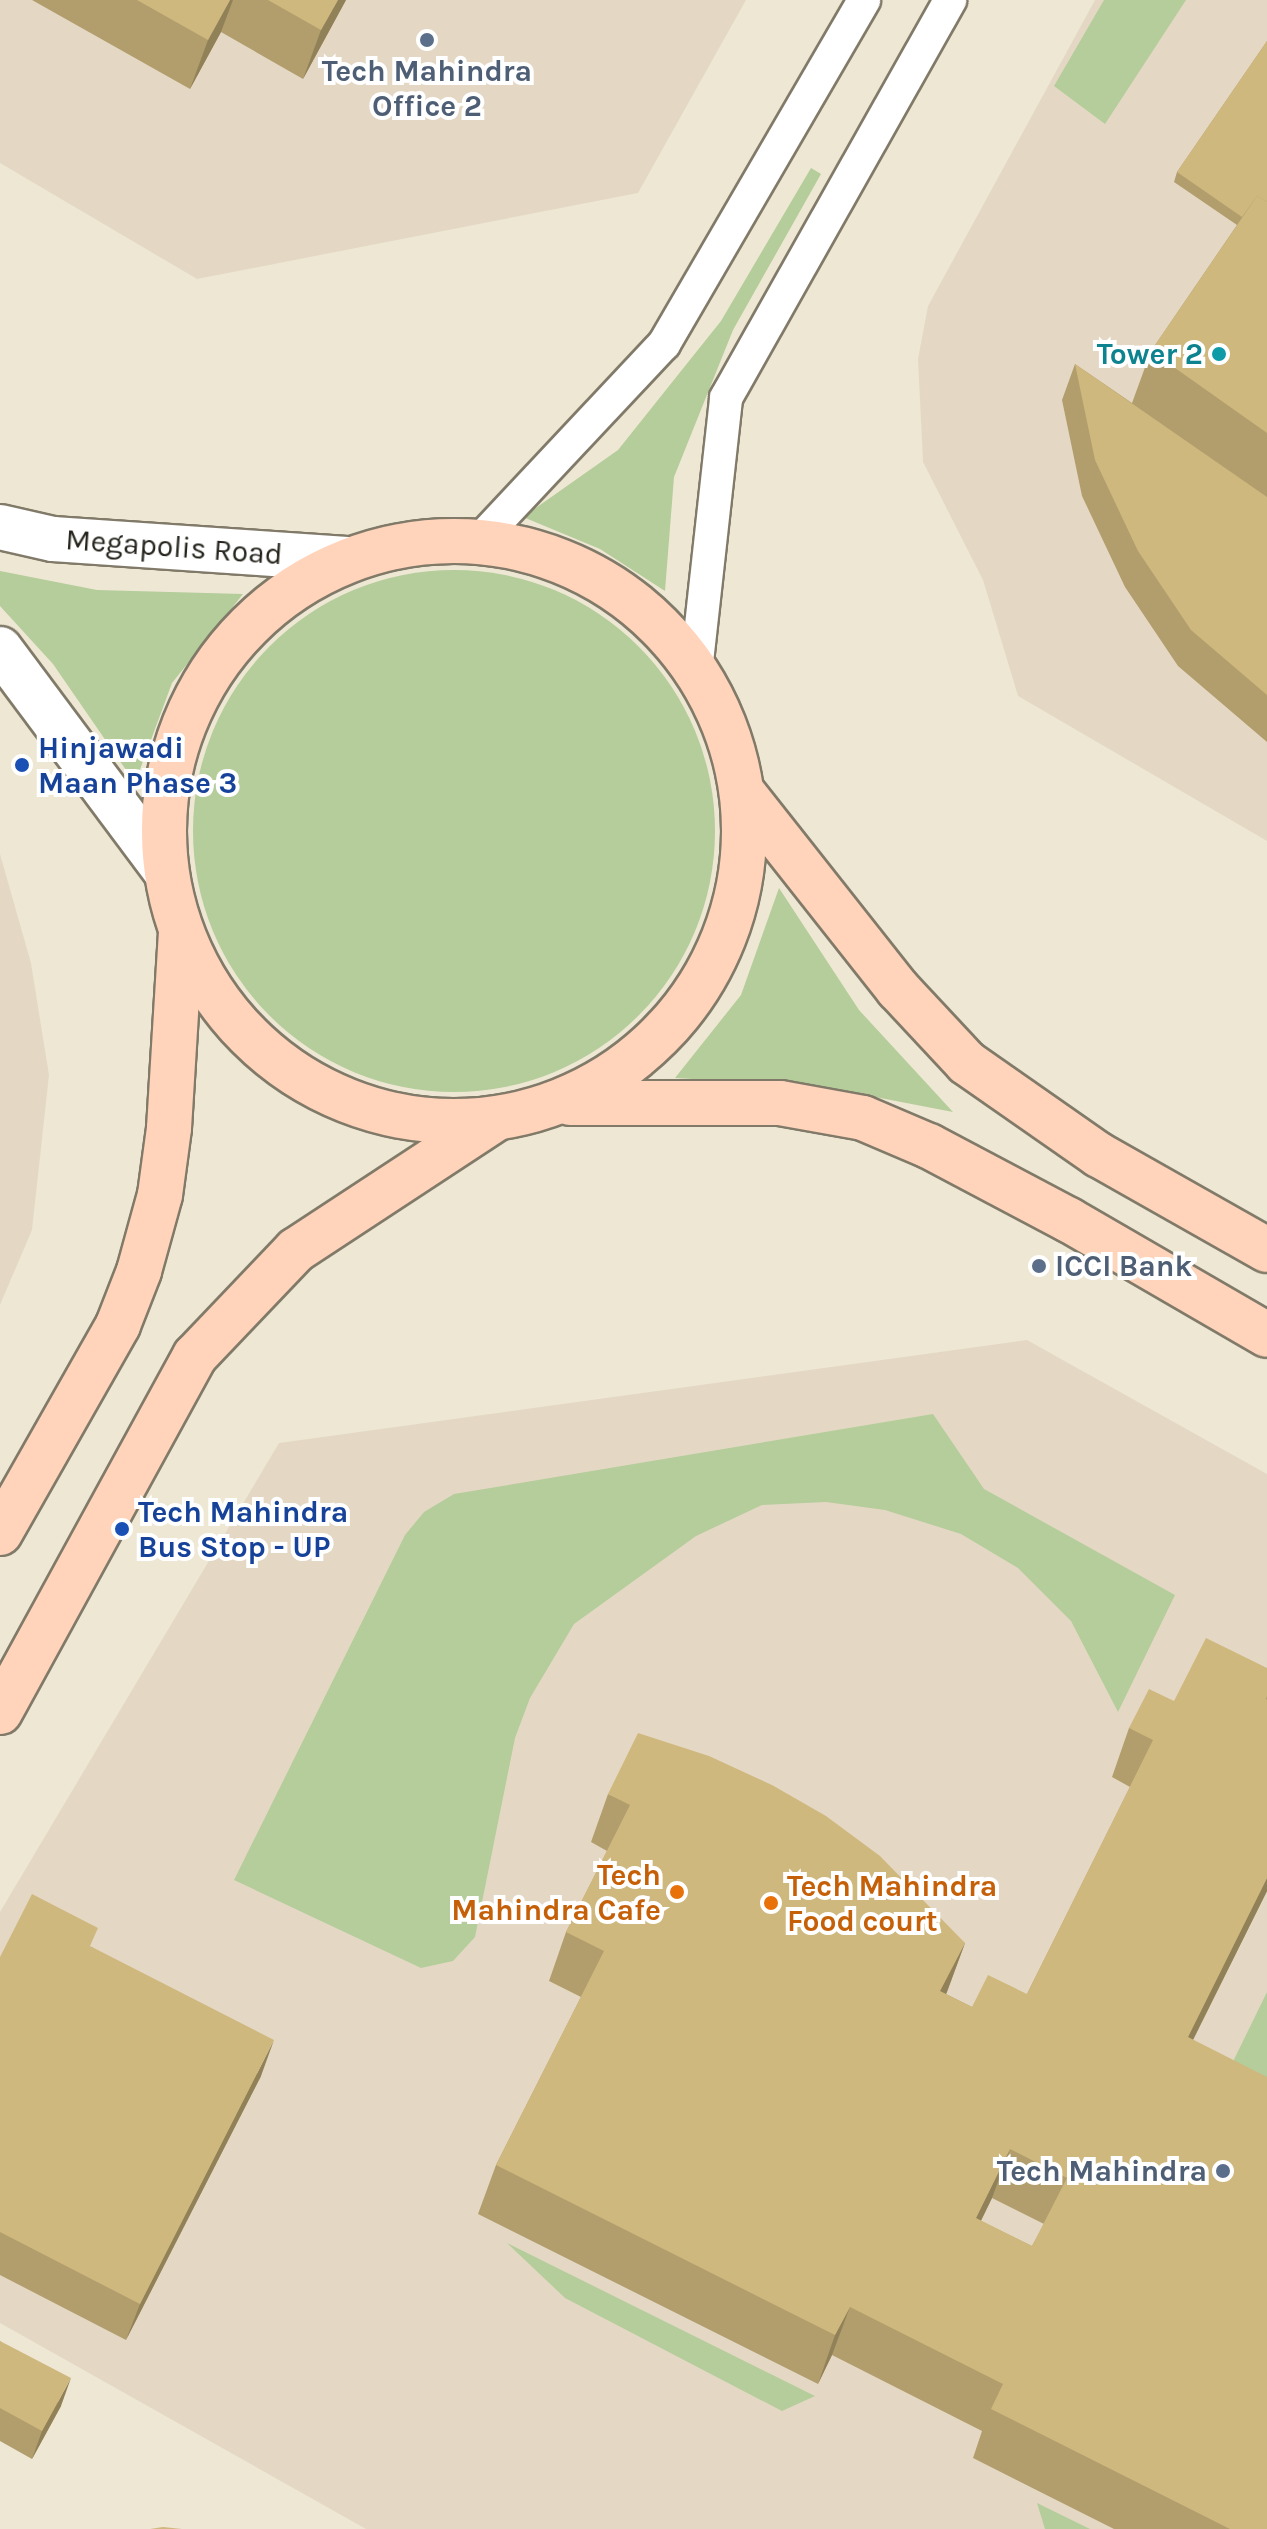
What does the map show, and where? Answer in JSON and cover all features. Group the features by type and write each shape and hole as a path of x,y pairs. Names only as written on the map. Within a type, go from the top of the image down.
{"main road":[{"path":"558,1104 616,1075 666,1033 705,981 731,921 744,858 743,793 726,729 696,671 654,621 602,582 542,555 478,542 413,543 350,559 292,588 242,630 203,682 176,741 163,805 165,870 181,934 211,992 253,1042 306,1081 365,1108 429,1121 494,1120 558,1104 687,1099 780,1103 863,1118 929,1146 1069,1220 1267,1335"},
{"path":"743,793 898,989 967,1063 1099,1155 1267,1250"},
{"path":"0,1533 118,1325 139,1271 160,1195 169,1128 181,934"},
{"path":"0,1712 195,1356 296,1250 494,1120"}],"street":[{"path":"478,542 664,344 864,0"},
{"path":"696,671 726,398 950,0"},
{"name":"Megapolis Road","path":"0,527 68,540 350,559"},
{"path":"0,649 165,870"}],"shaded area":[{"path":"0,0 746,0 638,193 197,279 0,163"},
{"path":"1095,0 1267,0 1267,841 1018,696 983,580 923,462 918,359 928,306"},
{"path":"0,854 31,963 49,1075 32,1230 0,1305"},
{"name":"Tech Mahindra","path":"1027,1340 1267,1474 1267,2529 366,2529 0,2323 0,1912 279,1443"}],"green space":[{"path":"1104,0 1186,0 1105,124 1054,86"},
{"path":"811,168 821,174 733,330 674,477 665,591 600,549 523,517 618,450 721,321"},
{"path":"454,570 505,575 554,590 620,629 656,665 684,708 704,755 714,805 710,882 695,931 656,997 620,1033 577,1061 530,1081 480,1091 454,1092 403,1087 354,1072 288,1033 252,997 224,954 204,907 194,857 193,831 198,780 213,731 252,665 288,629 331,601 378,581 428,571"},
{"path":"0,571 97,590 243,594 172,683 135,783 53,664 0,606"},
{"path":"779,888 859,1010 953,1112 818,1086 675,1078 741,995"},
{"path":"933,1414 984,1489 1175,1595 1118,1712 1071,1621 1018,1568 961,1534 885,1510 826,1502 762,1505 696,1536 574,1624 530,1698 515,1738 475,1937 453,1961 421,1968 234,1880 405,1535 424,1512 454,1494"},
{"path":"1267,1992 1267,2106 1222,2084"},
{"path":"507,2243 815,2396 782,2411 565,2298"},
{"path":"1037,2503 1090,2529 1045,2529"}],"building":[{"path":"137,0 230,0 208,40"},
{"path":"268,0 338,0 321,30"},
{"path":"1267,41 1267,202 1257,196 1242,217 1177,172"},
{"path":"1257,196 1267,202 1267,433 1151,351"},
{"path":"1075,364 1267,497 1267,695 1191,630 1138,551 1095,460"},
{"path":"1206,1638 1267,1668 1267,1878 1188,2037 1267,2077 1267,2529 1230,2529 991,2409 1003,2384 850,2307 835,2335 496,2165 604,1951 566,1932 630,1805 608,1794 638,1733 709,1756 772,1785 826,1816 880,1856 965,1943 940,1991 972,2007 988,1975 1027,1994 1153,1740 1129,1728 1149,1689 1174,1701","holes":["1010,2149 1067,2178 1032,2246 976,2218"]},
{"path":"32,1894 98,1928 90,1946 274,2040 140,2304 0,2232 0,1957"},
{"path":"0,2341 71,2378 42,2431 0,2408"}],"place":[{"name":"Tech Mahindra Office 2","path":"427,40"},
{"name":"Tower 2","path":"1219,354"},
{"name":"Hinjawadi Maan Phase 3","path":"22,765"},
{"name":"ICCI Bank","path":"1039,1266"},
{"name":"Tech Mahindra Bus Stop - UP","path":"122,1529"},
{"name":"Tech Mahindra Cafe","path":"677,1892"},
{"name":"Tech Mahindra Food court","path":"771,1903"},
{"name":"Tech Mahindra","path":"1223,2171"}]}
